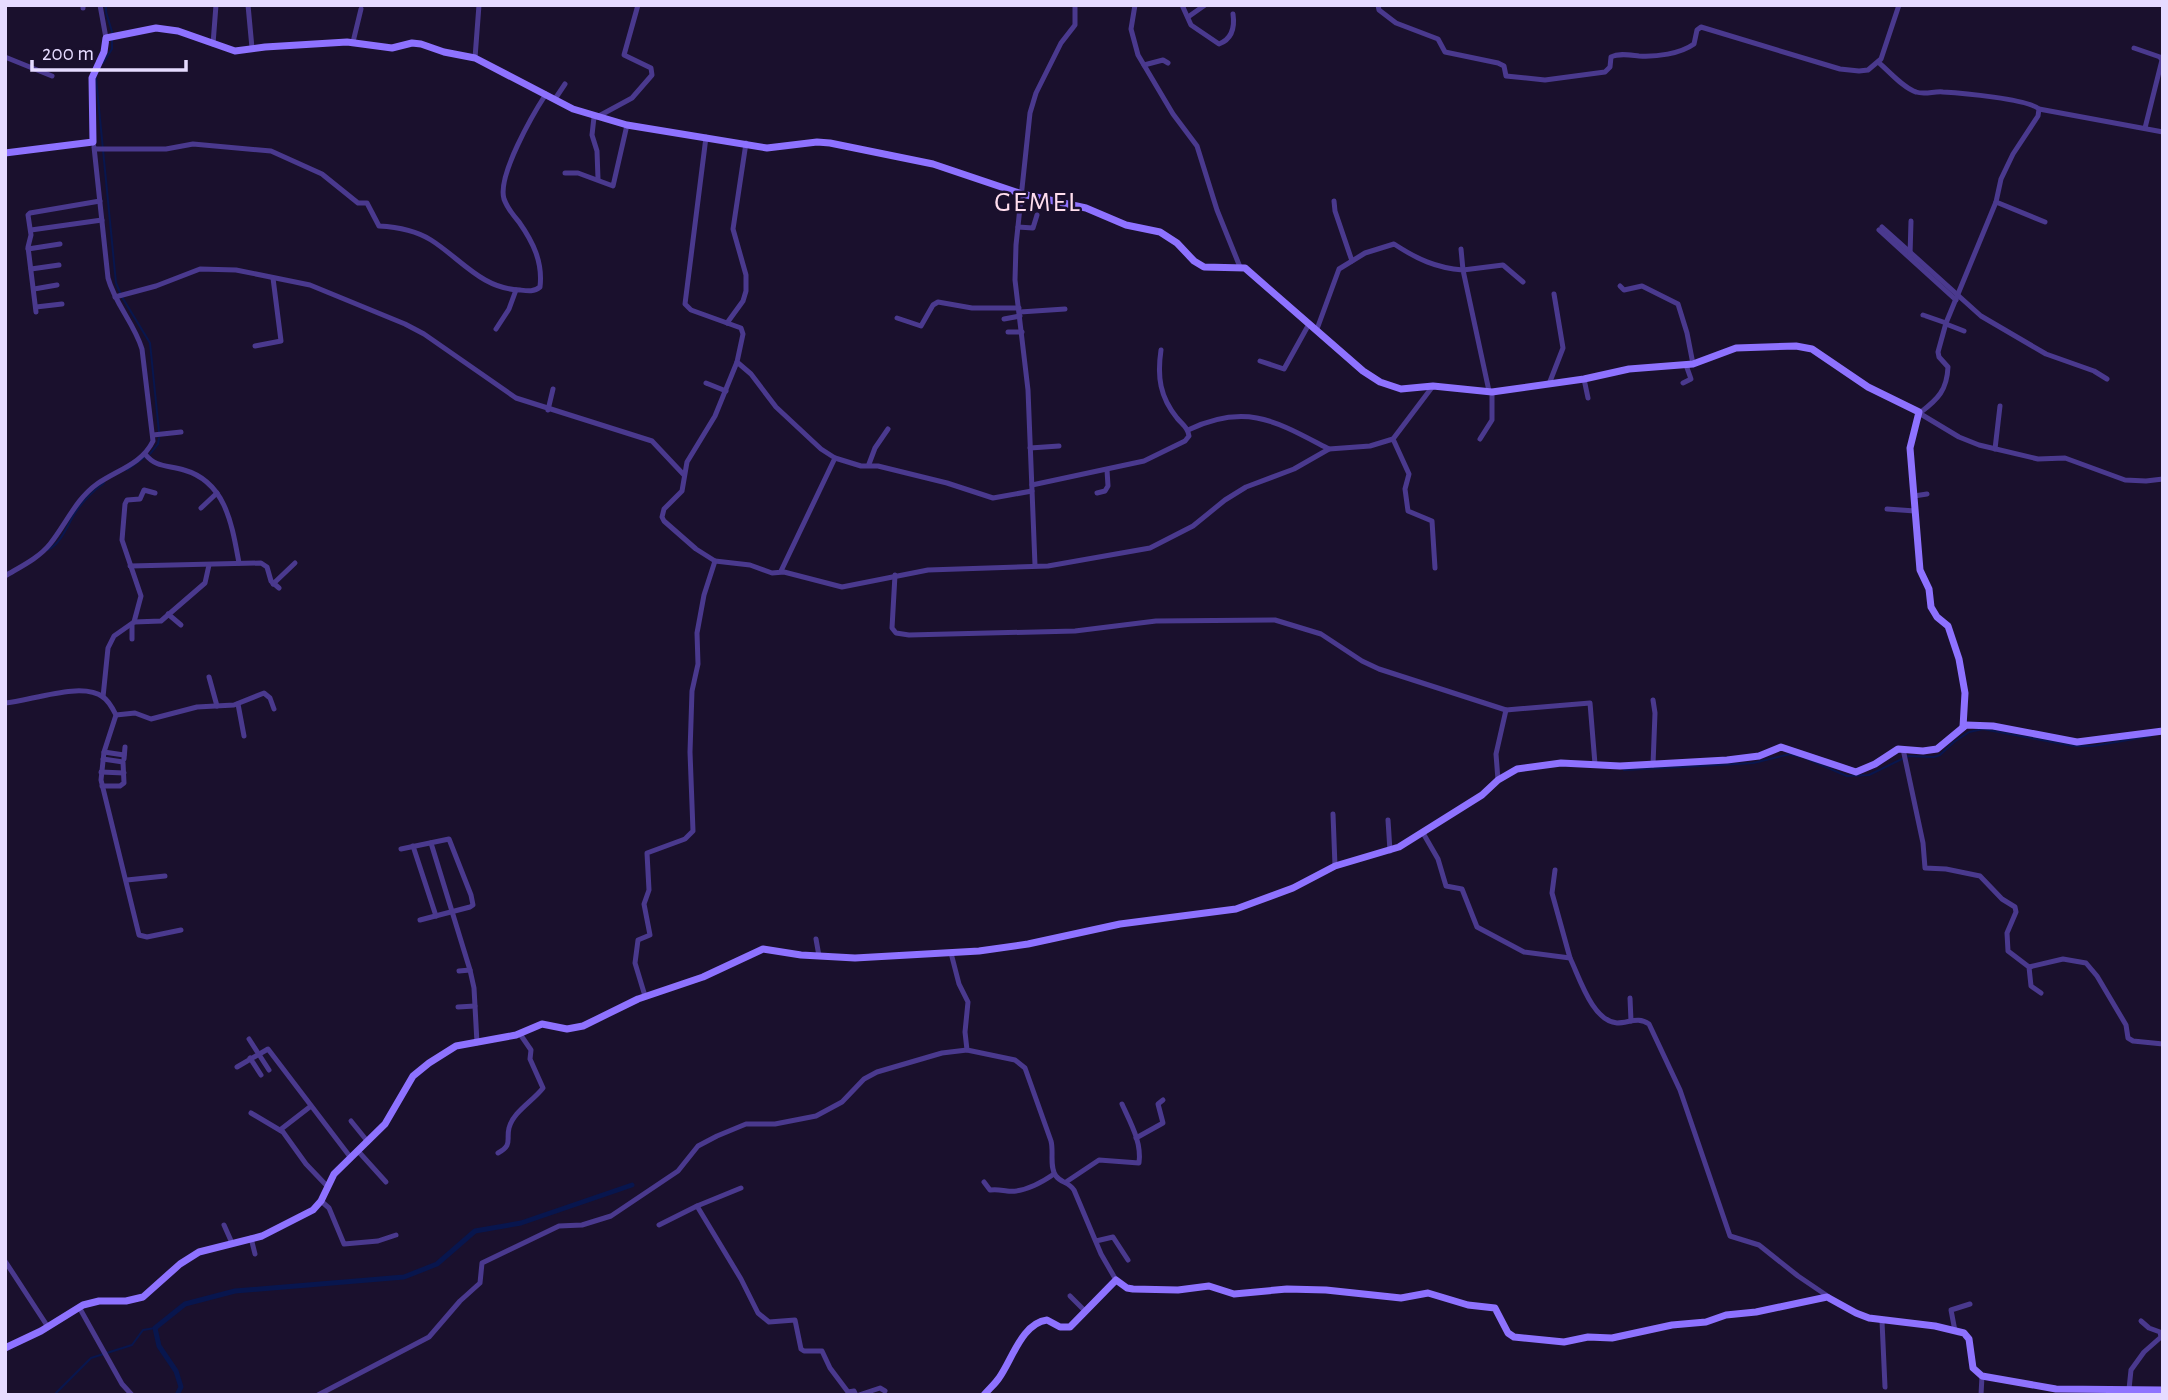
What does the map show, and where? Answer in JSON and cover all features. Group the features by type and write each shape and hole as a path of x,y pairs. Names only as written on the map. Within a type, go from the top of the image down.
{"street":[{"path":"5,576 43,552 80,500 93,487 146,455 157,435 139,338 108,278 92,78 109,37 100,5"},
{"path":"213,44 216,5"},
{"path":"248,5 252,48"},
{"path":"475,58 479,5"},
{"path":"595,117 632,98 652,75 651,68 624,55 638,5"},
{"path":"1035,565 1030,448 1015,271 1018,227 1033,103 1061,43 1075,25 1075,5"},
{"path":"1135,5 1131,19 1132,38 1144,65 1173,114 1193,138 1199,150 1216,210 1240,267"},
{"path":"1182,5 1191,25 1219,44 1232,33 1233,14"},
{"path":"1188,17 1205,5"},
{"path":"1378,5 1379,10 1396,23 1438,39 1443,51 1498,63 1504,66 1505,75 1545,80 1605,72 1610,67 1613,55 1658,55 1688,48 1694,44 1700,27 1840,69 1868,70 1878,62 1886,49 1899,5"},
{"path":"353,42 361,9"},
{"path":"109,37 149,28 163,28 235,51 353,42 392,48 412,43 475,58 595,117 627,125 767,148 817,142 933,164 1022,194 1073,204 1126,225 1160,232 1204,267 1240,267 1247,270 1363,371 1380,382 1404,389 1433,386 1491,392 1584,379 1629,369 1689,365 1735,348 1779,345 1805,347 1868,387 1979,445 2038,458 2065,458 2126,480 2163,479"},
{"path":"2134,48 2162,60 2145,128"},
{"path":"5,57 52,76"},
{"path":"1144,65 1162,60 1168,63"},
{"path":"1878,62 1910,90 1920,93 1947,92 2019,101 2039,110 2163,131"},
{"path":"555,99 565,85"},
{"path":"5,153 97,147 166,149 186,144 274,152 322,174 358,203 368,204 378,225 398,227 423,236 484,281 516,290 537,290 541,287 541,274 536,249 505,202 503,187 516,147 546,94"},
{"path":"1963,727 1965,693 1959,659 1948,626 1934,612 1929,589 1920,570 1910,445 1920,412 1941,394 1946,383 1948,367 1938,352 1946,324 1996,202 2001,179 2012,154 2038,116 2039,110"},
{"path":"595,117 592,135 597,153 598,179"},
{"path":"565,173 579,173 612,187 627,125"},
{"path":"706,137 685,302 691,310 741,328 743,332 737,362 726,391 687,462 682,491 664,509 662,518 695,549 715,561 750,565 774,573 781,571 842,587 938,569 1052,565 1155,546 1193,526 1246,487 1294,469 1329,449 1370,446 1393,439 1433,386"},
{"path":"727,323 743,301 746,291 746,275 733,229 746,143"},
{"path":"62,304 36,310 28,216 30,213 100,201"},
{"path":"1334,201 1352,261"},
{"path":"1996,202 2045,222"},
{"path":"1018,227 1034,227 1037,215"},
{"path":"31,230 102,220"},
{"path":"1910,256 1911,221"},
{"path":"1881,228 1981,316 2046,354 2094,371 2107,379"},
{"path":"1317,329 1324,315 1336,272 1352,261 1394,243 1414,258 1434,265 1463,270 1504,265 1512,275 1523,282"},
{"path":"29,248 60,244"},
{"path":"1461,249 1463,270 1491,392 1492,420 1480,439"},
{"path":"31,269 59,265"},
{"path":"119,296 156,286 200,269 236,270 321,289 405,324 440,344 516,398 652,441 684,475"},
{"path":"255,346 281,341 273,278"},
{"path":"34,289 57,285"},
{"path":"1620,286 1623,290 1643,287 1678,304 1687,333 1691,379 1683,383"},
{"path":"496,329 509,309 516,290"},
{"path":"1549,384 1563,348 1554,294"},
{"path":"897,318 921,326 933,306 940,302 1020,312 1065,309"},
{"path":"1004,319 1020,312"},
{"path":"1923,315 1964,331"},
{"path":"1260,361 1284,369 1309,324"},
{"path":"1008,332 1022,332"},
{"path":"737,362 751,374 776,407 821,449 835,457 859,466 869,464 947,483 993,498 1163,454 1185,441 1189,436 1188,430 1172,412 1160,389 1158,373 1161,351"},
{"path":"1584,379 1588,398"},
{"path":"706,383 726,391"},
{"path":"548,410 553,389"},
{"path":"1995,449 2000,406"},
{"path":"1188,430 1231,418 1258,416 1329,449"},
{"path":"869,464 888,429"},
{"path":"157,435 181,432"},
{"path":"1393,439 1409,474 1405,489 1408,511 1432,521 1435,568"},
{"path":"1030,448 1059,446"},
{"path":"146,455 155,465 181,469 201,476 217,493 228,513 239,563"},
{"path":"781,571 835,457"},
{"path":"1097,493 1105,491 1108,486 1107,470"},
{"path":"132,639 133,623 141,596 122,540 125,504 128,499 140,499 144,490 155,493"},
{"path":"201,508 217,493"},
{"path":"1914,496 1927,494"},
{"path":"1887,509 1915,511"},
{"path":"645,996 635,961 638,940 650,934 644,904 649,890 647,853 685,839 693,831 692,691 698,664 697,633 704,595 715,561"},
{"path":"130,566 239,563 265,565 276,586 295,563"},
{"path":"103,697 110,644 116,634 133,623 159,622 205,583 209,565"},
{"path":"895,575 891,622 896,633 945,635 1053,632 1156,621 1284,621 1321,634 1379,669 1506,710 1590,703 1595,764"},
{"path":"168,614 180,625"},
{"path":"209,677 217,706"},
{"path":"5,703 58,692 86,692 103,697 116,715"},
{"path":"116,715 135,713 148,720 197,707 238,704 266,693 274,709"},
{"path":"1653,700 1653,765"},
{"path":"238,704 244,737"},
{"path":"1498,780 1496,754 1506,710"},
{"path":"116,715 104,756 102,786 140,936 181,930"},
{"path":"5,1348 48,1327 79,1307 99,1301 140,1298 152,1291 187,1259 204,1250 265,1234 310,1212 321,1201 334,1174 385,1124 418,1071 450,1049 520,1034 542,1024 566,1029 583,1026 645,996 703,977 758,950 855,958 951,953 1028,944 1120,923 1236,909 1293,888 1335,866 1390,851 1482,794 1511,771 1532,765 1653,765 1759,756 1781,747 1856,772 1875,764 1895,750 1937,749 1970,724 2077,742 2163,731"},
{"path":"102,786 122,785 125,747"},
{"path":"1903,750 1923,843 1925,868 1947,869 1980,876 2002,899 2014,906 2016,912 2007,933 2008,951 2029,967 2031,986 2041,993"},
{"path":"104,756 124,758"},
{"path":"101,772 124,773"},
{"path":"1333,814 1335,866"},
{"path":"1388,820 1390,851"},
{"path":"1423,833 1438,859 1446,886 1462,889 1477,927 1524,952 1570,958"},
{"path":"401,849 450,839 471,895 471,906 420,920"},
{"path":"430,843 454,912 470,970 477,1043"},
{"path":"413,846 436,916"},
{"path":"1555,870 1552,894 1570,958 1584,992 1603,1015 1614,1023 1643,1021 1648,1024 1671,1068 1730,1236 1759,1244 1798,1276 1856,1314 1882,1321 1935,1326 1964,1333 1969,1338 1973,1367 1982,1376 2056,1389 2163,1390"},
{"path":"127,880 165,876"},
{"path":"816,939 819,956"},
{"path":"951,953 959,985 968,1002 965,1032 967,1050"},
{"path":"2029,967 2063,959 2086,963 2097,976 2126,1025 2128,1038 2133,1041 2163,1044"},
{"path":"459,971 470,970"},
{"path":"1630,998 1631,1021"},
{"path":"458,1007 475,1006"},
{"path":"498,1153 504,1150 509,1140 509,1128 514,1120 528,1101 543,1088 530,1059 531,1050 520,1034"},
{"path":"249,1039 269,1070"},
{"path":"237,1067 269,1049 351,1158"},
{"path":"318,1395 432,1335 460,1301 480,1283 482,1263 559,1226 582,1225 611,1216 678,1171 703,1142 746,1124 775,1124 816,1116 842,1102 864,1079 877,1072 943,1053 967,1050 1006,1057 1023,1065 1051,1141 1054,1174 1074,1189 1116,1280 1133,1289 1178,1290 1214,1286 1234,1294 1287,1289 1401,1298 1428,1293 1468,1306 1493,1307 1499,1312 1508,1333 1517,1339 1561,1342 1588,1337 1616,1337 1829,1297"},
{"path":"250,1058 261,1075"},
{"path":"1136,1138 1163,1123 1158,1104 1163,1100"},
{"path":"1066,1182 1099,1160 1138,1163 1140,1152 1122,1104"},
{"path":"280,1130 311,1106"},
{"path":"251,1113 280,1130 327,1186"},
{"path":"351,1121 368,1142"},
{"path":"358,1151 386,1182"},
{"path":"984,1182 990,1190 999,1188 1010,1191 1039,1185 1054,1174"},
{"path":"659,1225 741,1188"},
{"path":"321,1201 329,1208 344,1244 378,1241 396,1234"},
{"path":"697,1206 758,1313 769,1322 795,1320 801,1349 822,1351 836,1377 848,1392 854,1391 857,1395 880,1388 885,1391"},
{"path":"224,1225 232,1243"},
{"path":"1096,1241 1112,1237 1128,1260"},
{"path":"251,1238 254,1254"},
{"path":"5,1261 48,1327"},
{"path":"984,1395 1001,1376 1020,1341 1039,1322 1047,1320 1068,1328 1116,1280"},
{"path":"1070,1296 1084,1311"},
{"path":"1955,1331 1951,1310 1970,1304"},
{"path":"79,1307 122,1384 132,1395"},
{"path":"1882,1321 1885,1387"},
{"path":"2129,1389 2131,1370 2144,1352 2161,1337 2160,1332 2141,1321"},
{"path":"1981,1395 1982,1376"}],"waterway":[{"path":"106,5 113,35"},
{"path":"103,63 112,49 112,40"},
{"path":"96,78 116,283 150,343 159,432"},
{"path":"150,454 159,438"},
{"path":"127,470 145,457"},
{"path":"48,550 61,538 81,504 104,483"},
{"path":"1805,758 1847,776 1869,775 1908,756 1940,755 1969,732 1983,729 2074,746 2093,746 2151,736"},
{"path":"1624,770 1753,763 1790,754 1800,757"},
{"path":"177,1395 181,1387 176,1371 159,1346 155,1328 185,1304 235,1291 404,1277 437,1264 475,1231 521,1223 632,1185"},
{"path":"54,1395 91,1358 132,1345 143,1330 155,1328"}],"district":[{"name":"GEMEL","path":"1038,203"}]}
